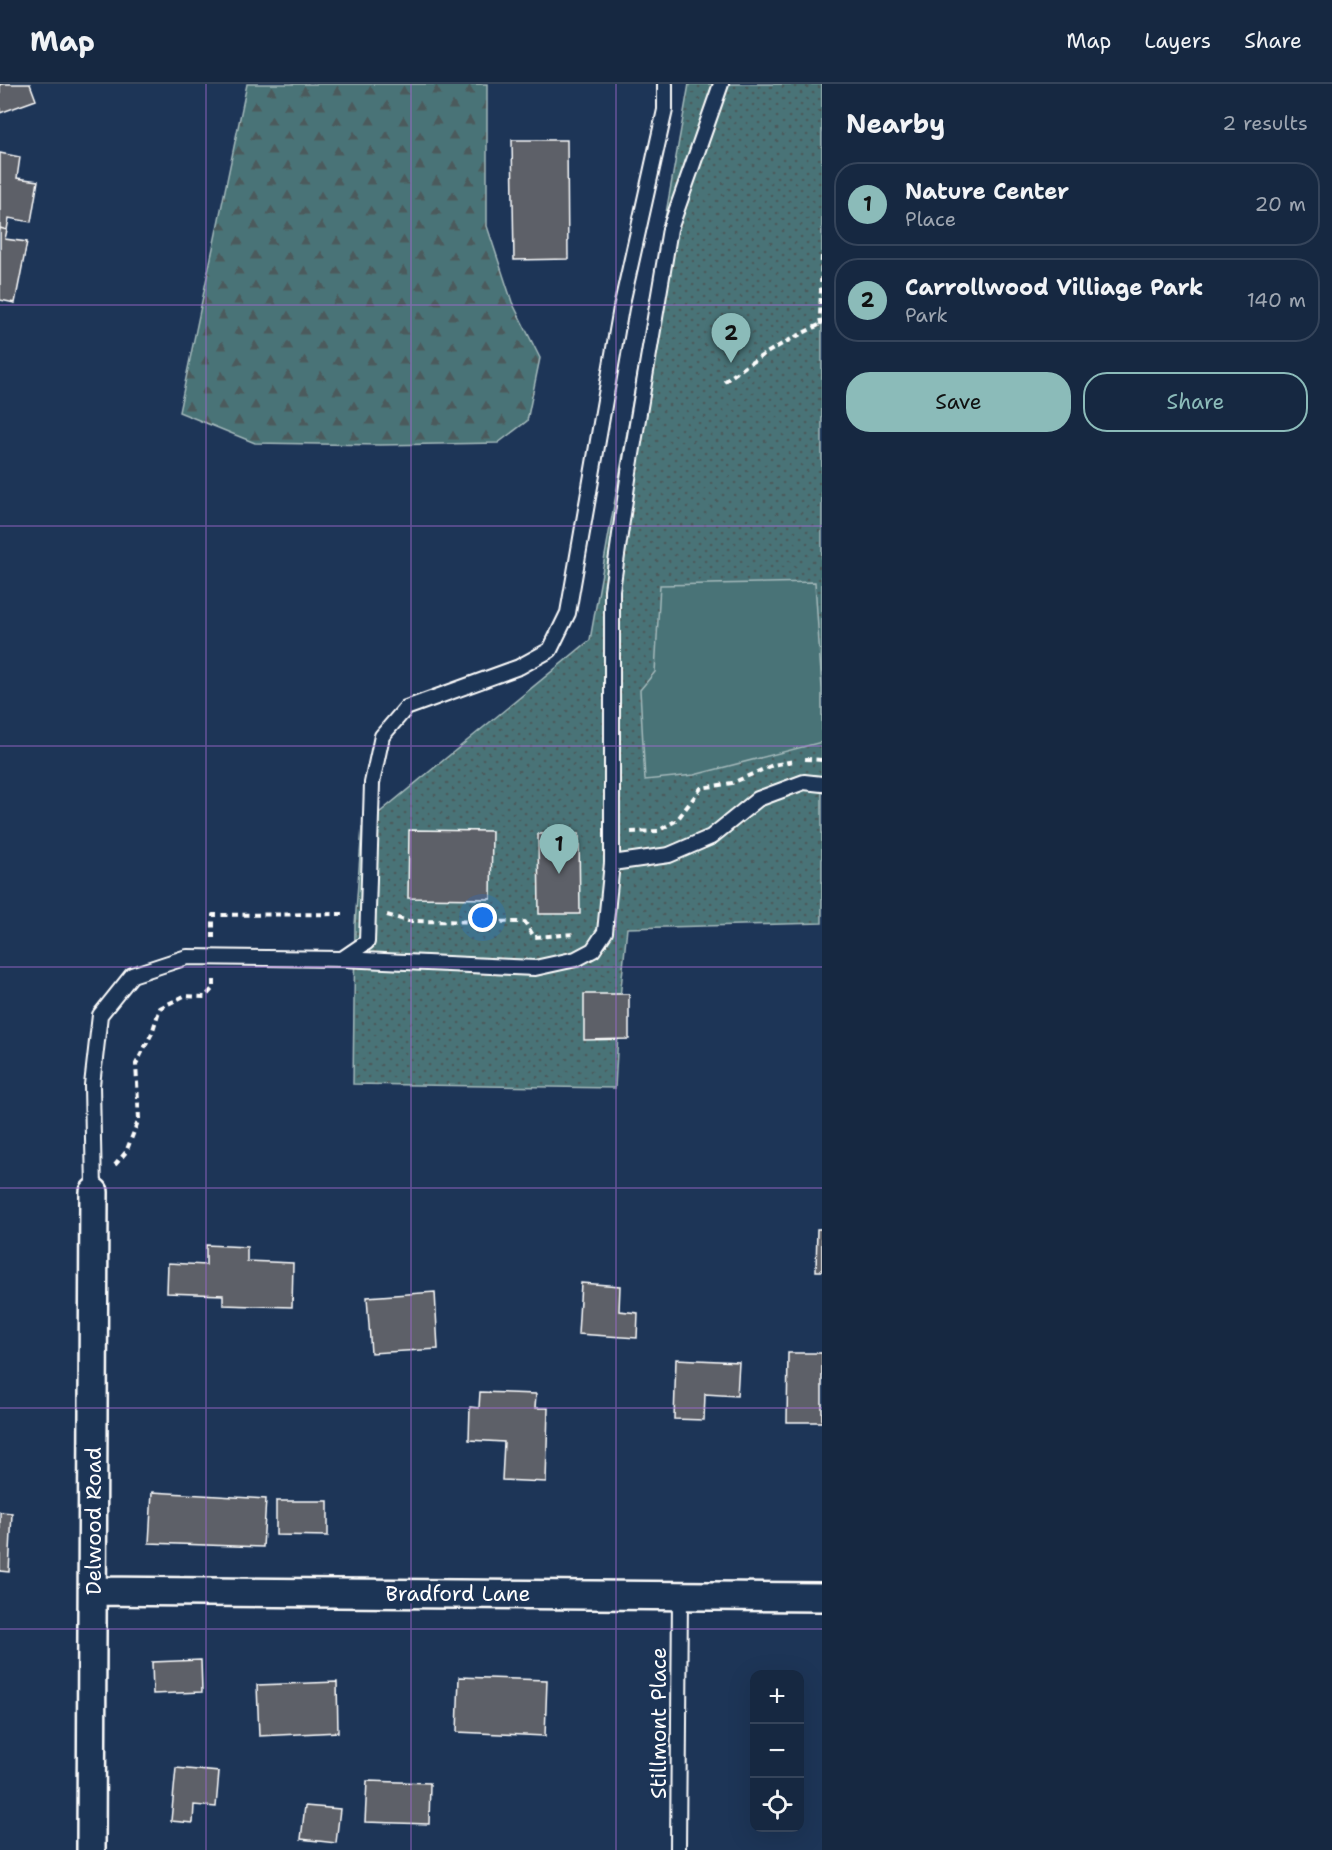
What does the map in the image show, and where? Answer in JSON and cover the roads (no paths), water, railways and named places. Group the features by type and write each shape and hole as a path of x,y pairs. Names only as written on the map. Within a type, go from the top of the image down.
{"street":[{"name":"Delwood Road","path":"91,1850 94,1591 94,1192"},
{"name":"Bradford Lane","path":"94,1591 822,1597"}],"lane":[{"path":"342,959 367,942 372,783 382,736 406,708 519,667 550,650 568,613 621,308 665,110 665,84"},
{"path":"94,1192 92,1085 100,1015 132,975 187,957 342,959 535,968 576,959 593,950 604,932 612,863 612,590 629,472 670,229 721,84"},
{"path":"612,863 669,855 711,837 758,799 804,782 822,784"},
{"name":"Stillmont Place","path":"678,1850 680,1596"}],"place":[{"name":"Carrollwood Villiage Park","path":"731,363"},
{"name":"Nature Center","path":"559,874"}]}
